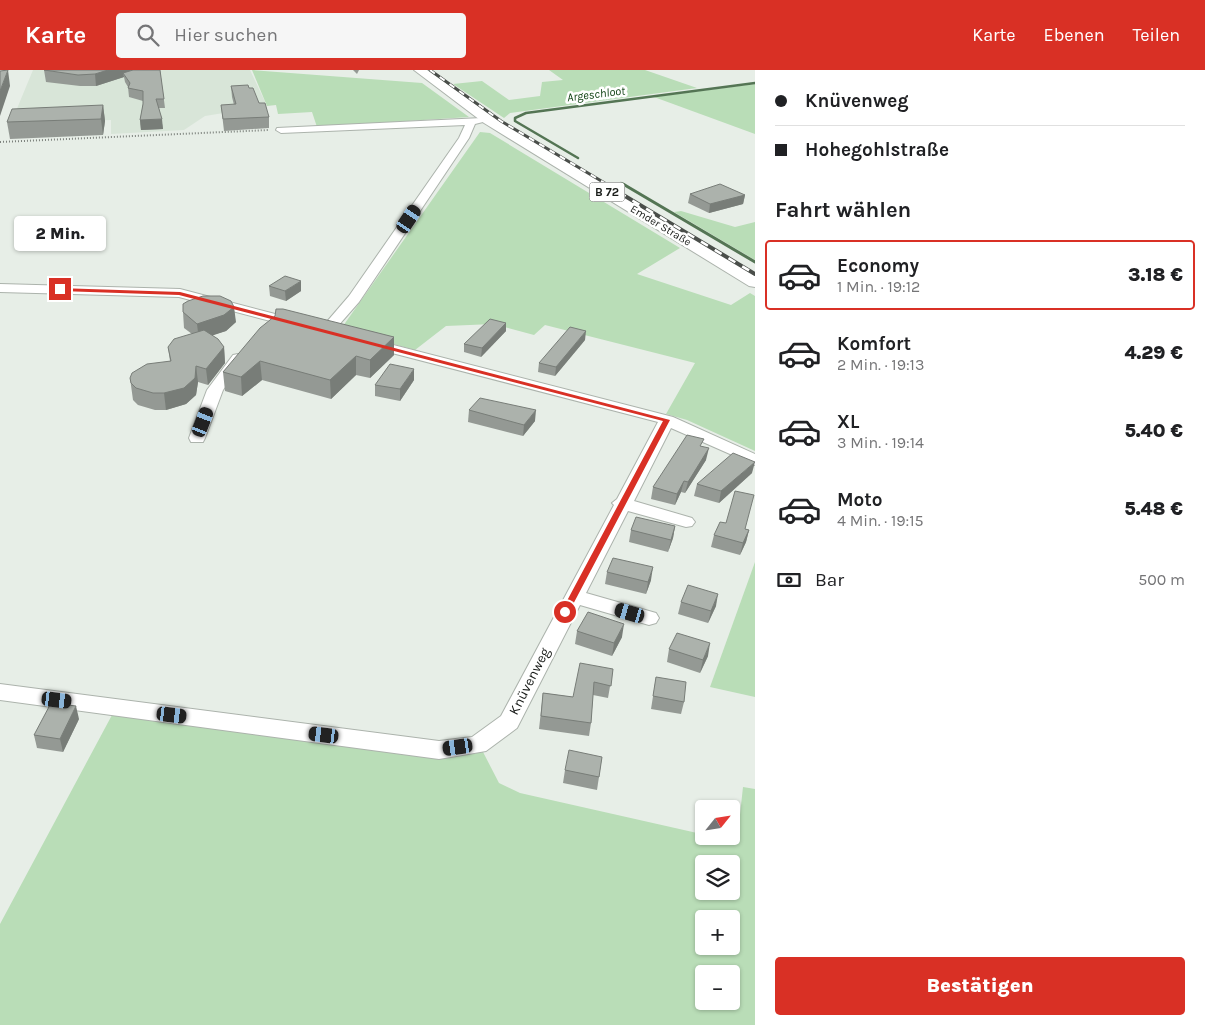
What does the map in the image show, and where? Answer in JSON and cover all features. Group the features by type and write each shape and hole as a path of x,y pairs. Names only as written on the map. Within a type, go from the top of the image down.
{"main road":[{"name":"Emder Straße","path":"420,70 490,120 755,282"}],"street":[{"path":"281,130 490,120"},
{"path":"325,332 354,300 464,138 471,122"},
{"path":"0,288 180,293 667,420 755,460"},
{"path":"263,330 274,318"},
{"path":"197,438 215,390 251,344"},
{"name":"Knüvenweg","path":"0,692 438,750 478,745 509,722 621,503 667,420"},
{"path":"621,503 686,522"},
{"path":"573,596 649,618"}],"path":[{"path":"0,142 281,130"}],"shaded area":[{"path":"33,70 250,70 267,106 205,116 184,130 111,134 111,120 11,123"}],"green space":[{"path":"252,70 422,83 469,117 317,127 312,112 278,114 276,105 267,106"},
{"path":"549,70 645,70 697,88 510,113 504,118 453,84 482,81 509,100 540,96 542,82 563,80"},
{"path":"755,84 755,134 654,97"},
{"path":"480,132 490,133 680,248 637,274 731,305 750,293 755,296 755,451 687,420 666,414 695,363 545,325 534,335 493,324 446,326 415,350 343,330 343,326"},
{"path":"681,211 735,227 755,222 755,260 674,212"},
{"path":"755,562 755,697 710,687"},
{"path":"112,715 446,758 483,752 499,783 520,793 695,833 695,845 740,845 740,814 743,787 755,789 755,1025 0,1025 0,924"}],"building":[{"path":"8,70 0,91 0,71"},
{"path":"44,70 108,70 95,74 78,75"},
{"path":"133,70 160,70 164,99 156,99 162,119 140,120 143,91 128,88 130,83 123,73"},
{"path":"248,85 249,88 253,88 259,103 265,103 269,117 223,119 221,105 236,104 231,86"},
{"path":"103,105 101,119 7,122 12,109"},
{"path":"720,184 745,195 710,204 690,194"},
{"path":"285,276 301,281 285,291 269,286"},
{"path":"203,296 220,296 231,301 234,307 224,315 197,324 183,312 183,304"},
{"path":"276,309 283,309 394,337 370,360 356,356 330,380 260,361 241,377 223,372 260,328 275,316"},
{"path":"490,319 506,323 482,348 464,344"},
{"path":"570,327 586,331 556,367 539,363"},
{"path":"204,330 218,339 224,347 206,369 196,366 195,378 184,388 164,393 153,393 136,388 131,383 132,373 147,364 171,361 168,347 174,339"},
{"path":"390,364 414,369 400,389 375,385"},
{"path":"480,398 536,410 524,425 469,410"},
{"path":"687,435 704,439 700,446 709,448 688,482 684,481 677,494 653,487"},
{"path":"733,453 755,462 721,491 697,484"},
{"path":"735,491 754,495 745,529 749,530 743,543 714,535 720,522 726,523"},
{"path":"636,517 675,526 671,540 631,530"},
{"path":"613,558 653,567 648,582 607,572"},
{"path":"688,585 718,594 711,611 681,602"},
{"path":"588,612 624,624 614,643 577,631"},
{"path":"677,633 710,643 703,660 669,649"},
{"path":"580,663 613,669 611,686 594,682 591,723 541,716 543,693 573,697"},
{"path":"656,677 686,682 684,702 653,696"},
{"path":"51,703 76,706 60,739 34,735"},
{"path":"569,750 602,757 599,777 565,770"}],"waterway":[{"name":"Argeschloot","path":"578,158 515,121 515,118 526,113 755,83"},
{"name":"Argeschloot","path":"623,184 755,262"}],"railway":[{"path":"430,70 501,121 608,185"},
{"path":"605,184 755,274"}],"route":[{"path":"60,289 180,293 667,420 621,503 565,612"}]}
